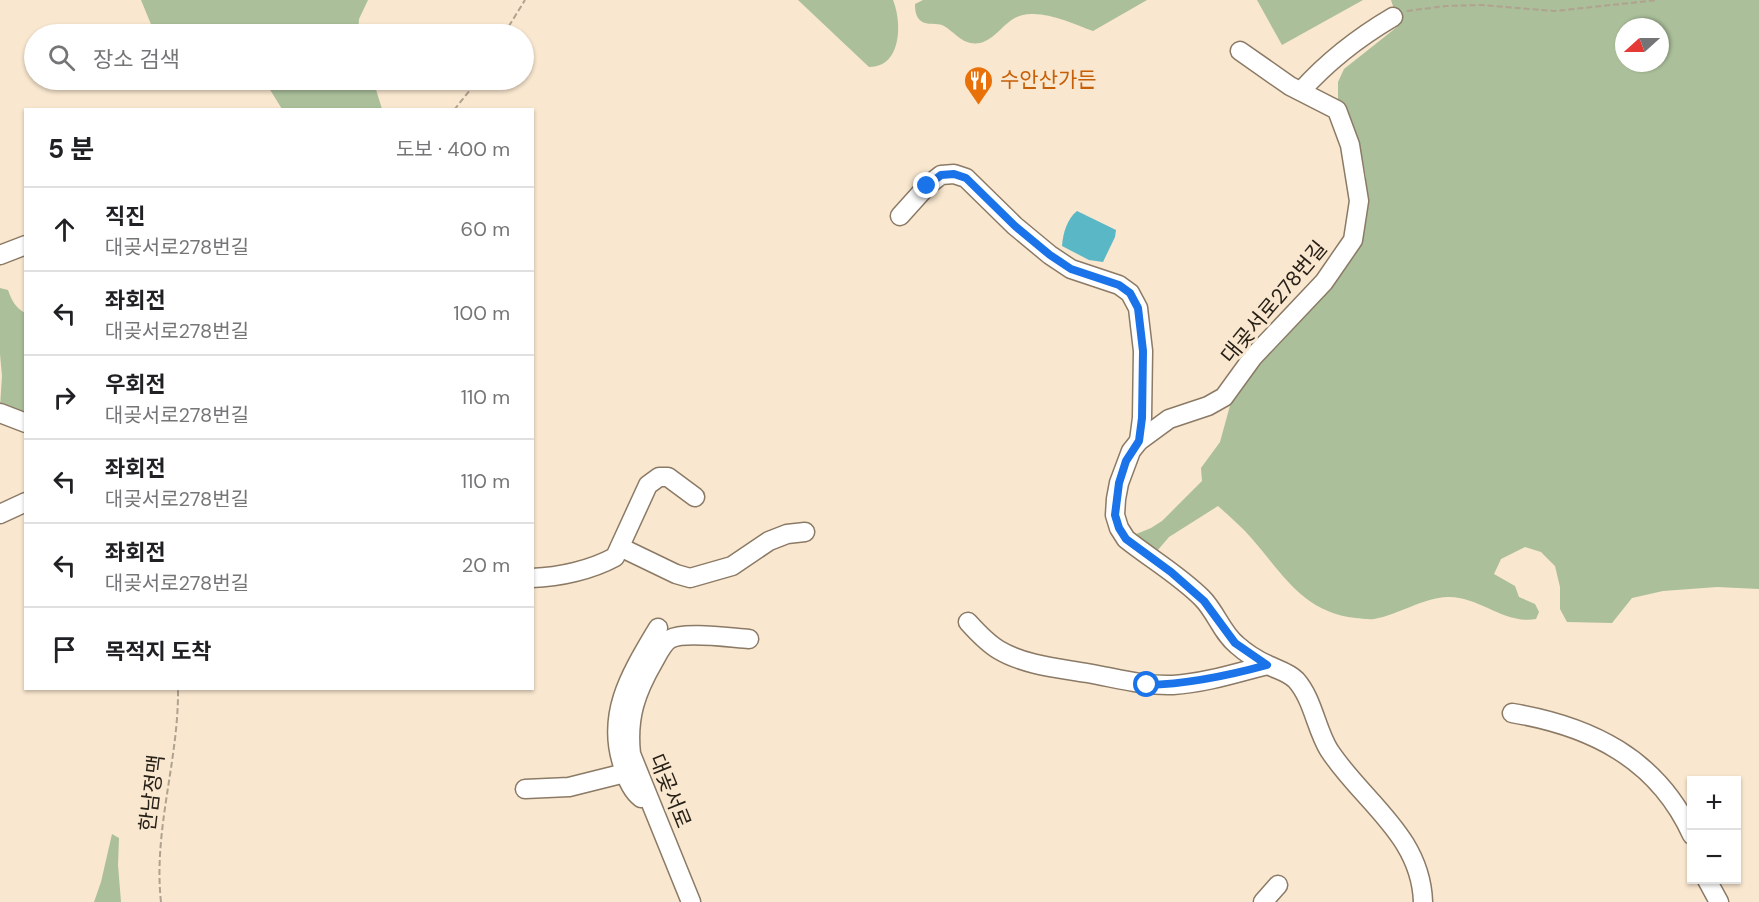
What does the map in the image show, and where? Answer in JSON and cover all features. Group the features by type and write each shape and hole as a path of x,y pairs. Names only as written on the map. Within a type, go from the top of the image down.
{"lane":[{"path":"1301,91 1316,75 1369,31 1393,17"},
{"name":"대곶서로278번길","path":"1240,51 1290,86 1337,110 1350,145 1359,201 1353,240 1324,282 1253,357 1224,397 1208,406 1169,420 1139,441 1126,461 1119,483 1115,515 1126,539 1171,572 1204,601 1235,643 1267,665 1290,675 1297,682 1304,692 1322,738 1334,756 1398,831 1414,860 1423,902"},
{"name":"대곶서로278번길","path":"900,216 927,186 941,175 954,174 966,178 1015,226 1050,255 1071,269 1119,285 1130,293 1138,308 1143,351 1143,408 1139,441"},
{"path":"0,255 24,246"},
{"path":"0,413 24,422"},
{"path":"534,578 571,573 615,557 648,485 659,477 668,477 695,497"},
{"path":"0,514 24,503"},
{"path":"620,547 676,574 690,578 732,566 769,541 787,534 805,532"},
{"path":"968,622 998,650 1017,658 1147,685 1174,685 1221,677 1267,665"},
{"path":"654,808 637,795 625,773 618,753 617,732 621,702 630,676 658,628"},
{"name":"대곶서로","path":"691,902 631,754 629,740 632,708 647,673 660,650 670,639 685,635 749,639"},
{"path":"1512,713 1542,718 1576,729 1601,739 1618,750 1647,772 1675,805 1689,830"},
{"path":"525,789 569,787 625,773"},
{"path":"1710,884 1719,902"},
{"path":"1263,902 1278,885"}],"path":[{"path":"510,24 525,0"},
{"path":"1393,17 1407,11 1446,6 1482,5 1555,11 1658,0"},
{"path":"456,108 470,90"},
{"name":"한남정맥","path":"161,902 159,879 161,834 177,718 178,690"}],"green space":[{"path":"141,0 368,0 359,24 151,24"},
{"path":"798,0 893,0 898,31 893,52 888,60 880,65 869,67"},
{"path":"923,0 1147,0 1093,31 1054,17 1031,14 1015,18 987,41 969,43 944,26 921,21 916,14 915,4"},
{"path":"1257,0 1363,0 1282,45"},
{"path":"1391,0 1759,0 1759,589 1717,587 1663,591 1632,598 1612,623 1567,622 1560,609 1560,587 1555,566 1541,552 1525,547 1501,559 1494,574 1515,586 1519,597 1535,604 1539,612 1536,619 1514,618 1470,601 1448,597 1429,600 1383,617 1367,619 1336,614 1305,598 1280,573 1245,531 1218,506 1169,537 1157,551 1134,535 1162,521 1202,481 1201,468 1220,442 1231,402 1298,310 1366,206 1366,177 1360,148 1350,120 1338,100 1338,82 1344,69 1397,27 1397,18"},
{"path":"270,90 376,90 382,108 281,108"},
{"path":"0,288 8,290 14,303 24,312 24,418 0,407 2,376"},
{"path":"112,834 119,838 118,865 121,902 94,902 101,882"}],"water":[{"path":"1077,211 1116,230 1103,262 1089,260 1062,246 1066,227"}],"place":[{"name":"수안산가든","path":"979,106"}],"route":[{"path":"927,186 941,175 954,174 966,178 1015,226 1050,255 1071,269 1119,285 1130,293 1138,308 1143,351 1142,418 1139,441 1126,461 1119,483 1115,515 1119,528 1126,539 1196,592 1213,611 1235,643 1267,665 1221,677 1174,685 1147,685"}]}
